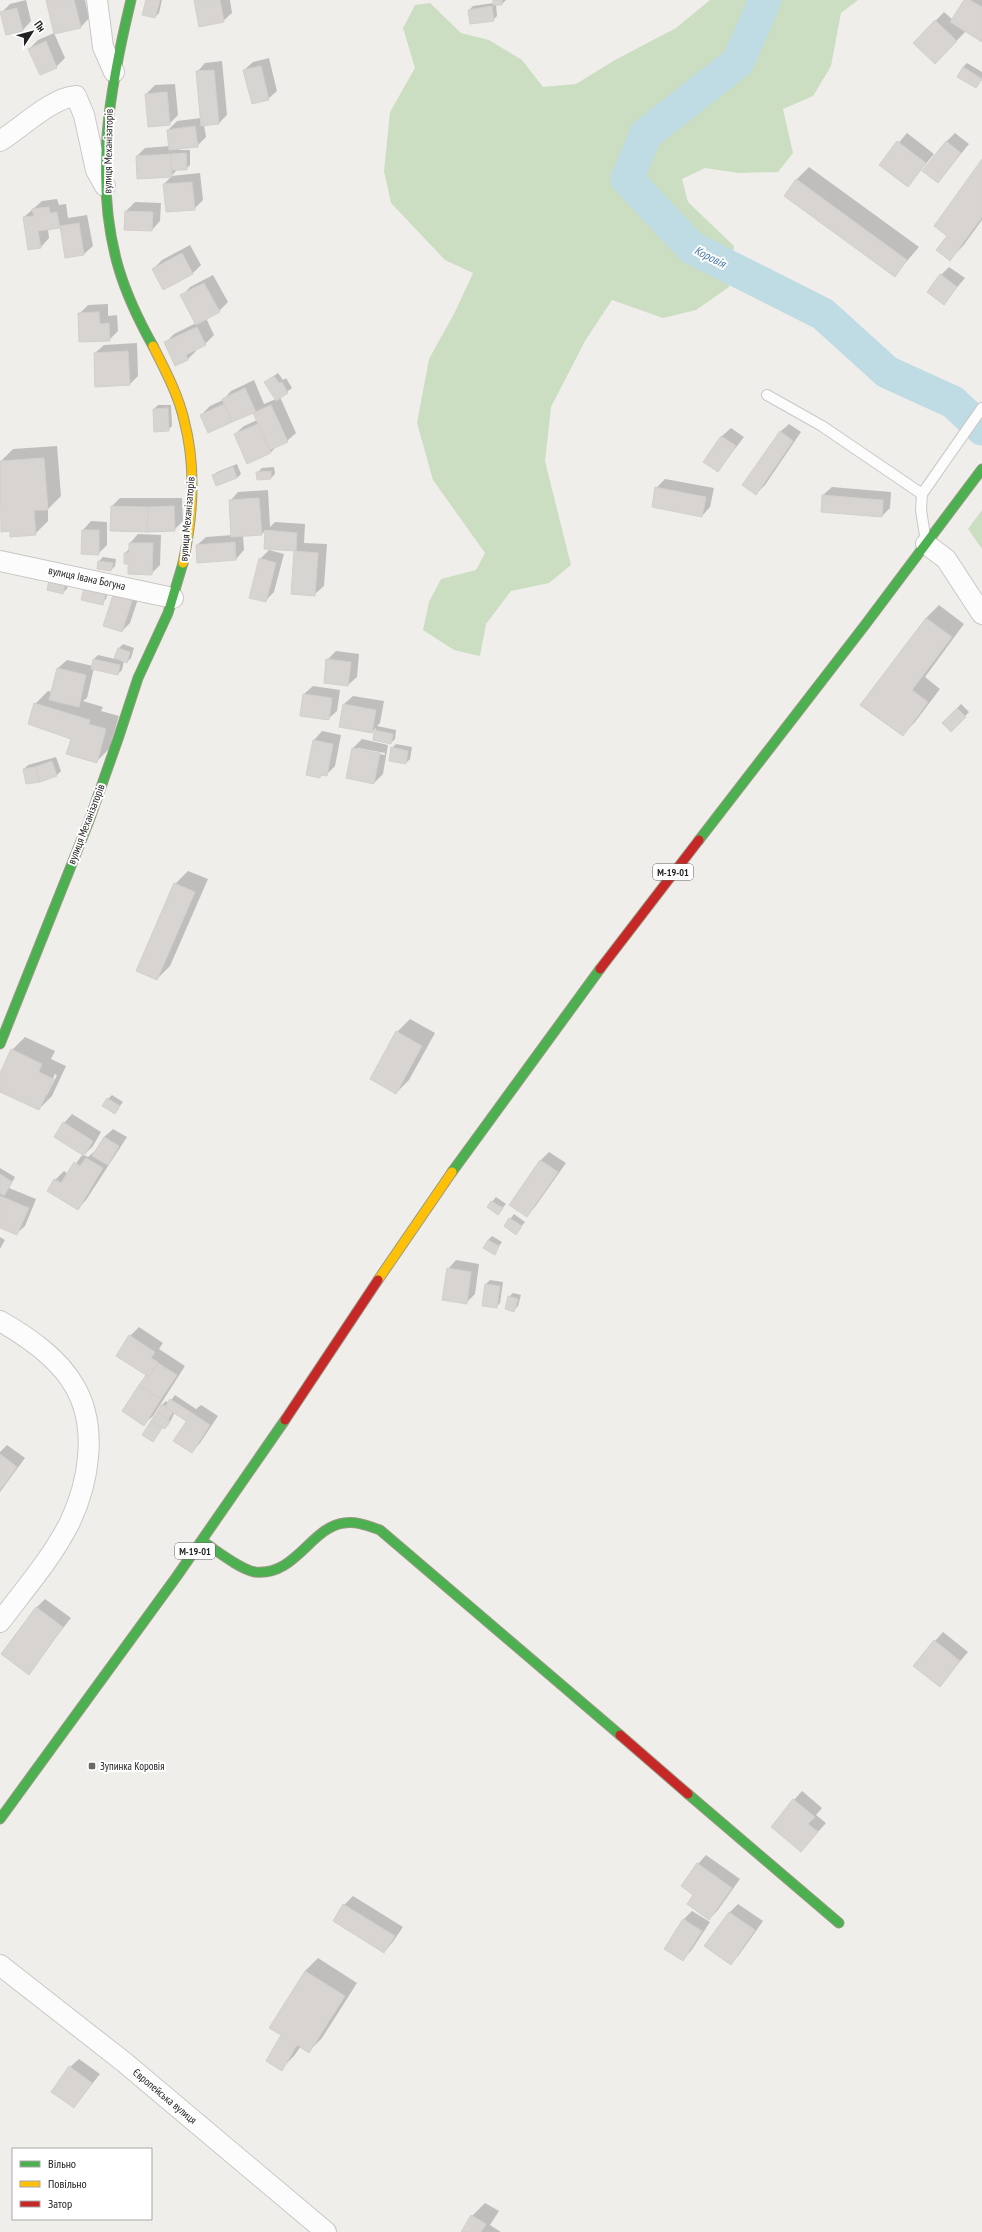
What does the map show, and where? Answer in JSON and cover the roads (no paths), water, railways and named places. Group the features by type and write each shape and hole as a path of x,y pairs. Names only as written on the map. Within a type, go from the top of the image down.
{"street":[{"path":"97,0 103,48 114,72"},
{"name":"вулиця Механізаторів","path":"0,1044 116,746 138,679 173,598 182,565 189,515 191,458 187,427 170,378 139,321 123,282 115,254 106,186 107,119 114,72 131,0"},
{"path":"0,141 40,113 66,99 76,96 84,114 96,170 106,186"},
{"name":"М-19-01","path":"0,1819 202,1542 413,1226 511,1088 647,905 830,673 980,472"},
{"path":"926,544 946,559 982,614"},
{"name":"вулиця Івана Богуна","path":"0,561 173,598"},
{"path":"0,1321 39,1348 53,1360 75,1386 84,1412 88,1440 84,1486 69,1523 50,1554 0,1622"},
{"path":"202,1542 252,1571 281,1567 296,1558 332,1525 346,1522 366,1524 380,1530 839,1923"},
{"name":"Європейська вулиця","path":"0,1965 124,2062 326,2232"}],"lane":[{"path":"768,395 822,426 922,494"},
{"path":"926,544 922,510 922,494 982,408"}],"waterway":[{"name":"Коровія","path":"765,0 738,62 646,134 627,179 692,248 823,314 887,372 953,402 982,429"}],"place":[{"name":"Зупинка Коровія","path":"92,1766"}]}
